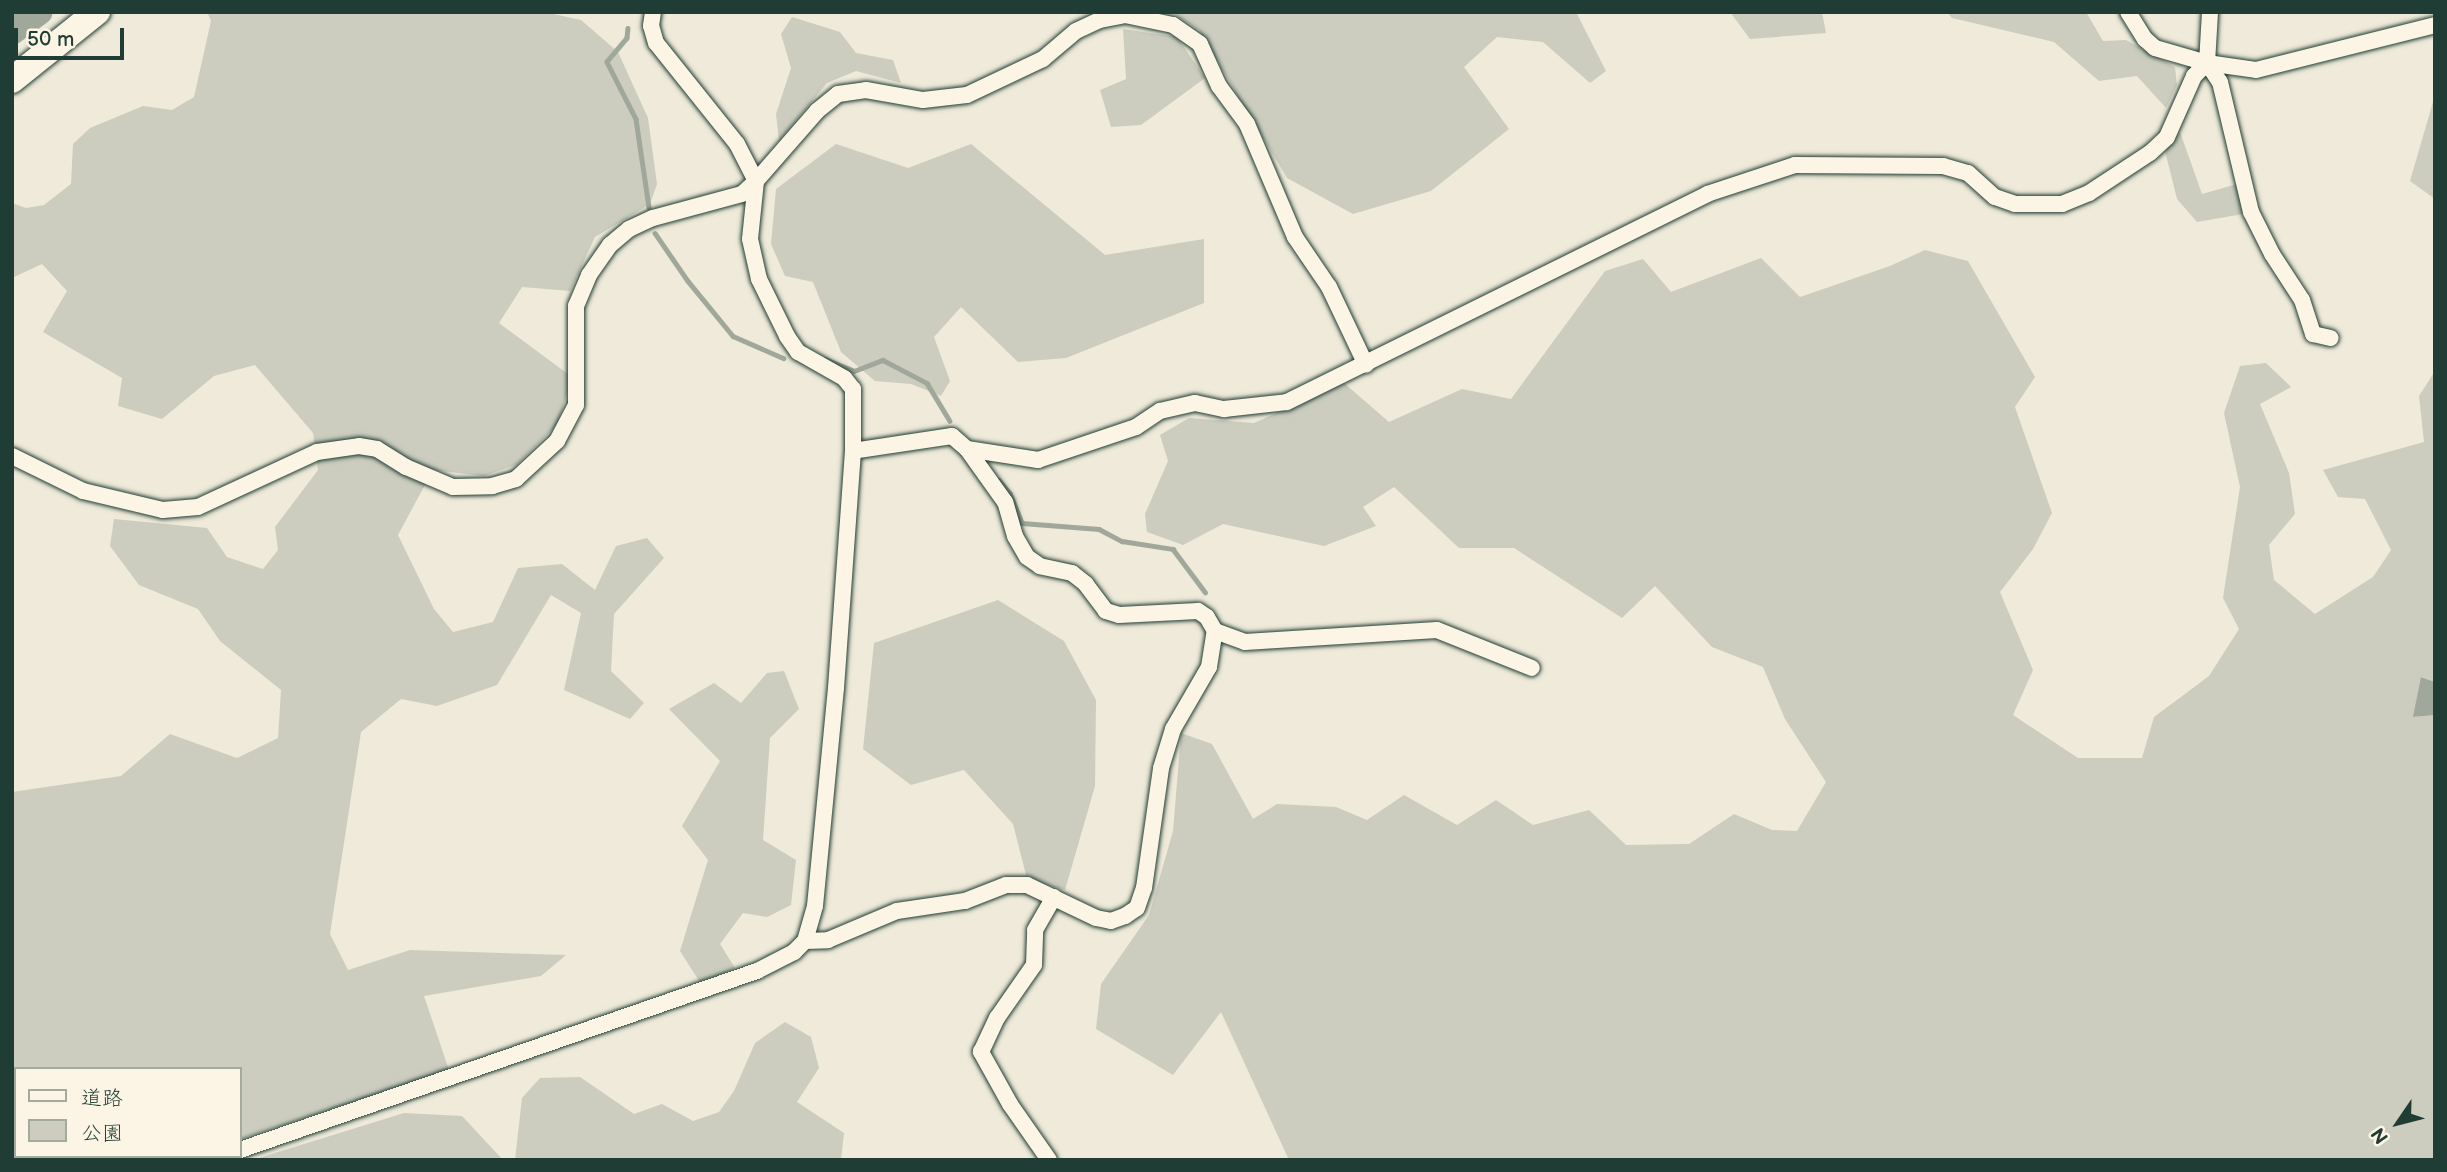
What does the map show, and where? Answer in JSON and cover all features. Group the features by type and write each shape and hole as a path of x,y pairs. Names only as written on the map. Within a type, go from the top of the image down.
{"highway":[{"path":"12,80 97,12"}],"street":[{"path":"242,1149 757,971 794,951 805,941 815,906 835,702 853,452 853,388 844,378 798,352 759,279 750,239 756,181 737,144 656,43 651,26 653,12"},
{"path":"1076,31 1083,12"},
{"path":"2128,12 2145,39 2155,48 2207,63 2256,70 2435,25"},
{"path":"2210,12 2207,63 2220,82 2251,212 2272,254 2302,300 2313,334 2331,338"},
{"path":"12,456 83,491 163,510 198,506 317,452 359,446 377,449 406,467 453,486 492,486 516,479 557,441 576,405 576,306 589,275 610,245 629,229 653,218 741,194 756,181 817,111 838,94 866,90 923,100 967,95 1043,59 1062,46 1076,31 1100,20 1125,14 1173,25 1200,44 1219,86 1247,124 1295,237 1329,287 1366,365"},
{"path":"967,449 1038,460 1136,427 1160,411 1195,403 1224,409 1287,402 1707,194 1795,165 1943,166 1968,173 1995,197 2015,204 2062,204 2089,193 2150,153 2166,137 2194,76 2207,63"},
{"path":"805,941 828,940 897,911 965,901 1006,885 1027,886 1096,918 1111,921 1137,908 1144,888 1161,768 1173,729 1209,667 1215,631 1207,617 1198,611 1119,615 1107,611 1098,604 1086,584 1072,573 1040,566 1015,536 1004,502 967,449 952,436 853,452"},
{"path":"1215,631 1245,642 1437,630 1532,668"},
{"path":"1049,1160 1010,1104 981,1052 997,1017 1034,965 1035,930 1054,897"}],"green space":[{"path":"207,12 544,12 581,20 618,52 648,118 657,184 650,204 595,237 570,291 522,287 499,323 572,377 557,425 516,465 484,476 433,470 398,535 434,609 453,632 493,622 518,568 562,564 595,590 616,546 647,538 664,558 614,614 611,671 644,703 630,719 564,690 581,613 551,595 497,685 437,706 401,699 361,732 330,934 348,970 410,950 566,955 541,976 424,996 449,1070 242,1138 242,1067 14,1067 14,1158 194,1158 12,1160 12,792 121,776 170,734 237,758 278,738 281,690 220,641 198,609 139,585 110,546 114,519 207,528 227,557 263,569 278,550 275,527 318,470 313,433 255,365 214,376 162,419 118,406 122,378 43,332 67,291 42,264 12,278 12,203 26,208 44,205 71,184 73,144 90,128 143,106 172,110 194,97 211,21"},
{"path":"1171,12 1576,12 1606,71 1590,83 1543,42 1497,37 1464,67 1509,129 1431,191 1353,214 1287,178 1199,30"},
{"path":"1730,12 1822,12 1826,33 1750,39"},
{"path":"1947,12 2086,12 2103,41 2126,40 2175,67 2177,85 2166,108 2137,76 2099,81 2054,42 1952,18"},
{"path":"792,17 840,32 856,53 893,60 901,83 856,71 827,83 779,141 776,114 791,68 781,34"},
{"path":"1123,29 1177,37 1205,78 1141,125 1111,127 1100,90 1126,79"},
{"path":"2435,95 2435,199 2410,181"},
{"path":"2180,132 2202,194 2237,184 2243,214 2197,222 2177,199 2165,151"},
{"path":"836,144 908,168 971,144 1105,255 1204,239 1204,303 1066,358 1018,362 961,307 934,337 950,381 941,396 911,384 875,381 841,352 813,282 785,276 771,244 776,189"},
{"path":"1925,250 1968,261 2035,377 2015,407 2052,513 2033,549 2000,592 2033,670 2013,715 2078,758 2142,758 2154,717 2209,676 2239,629 2223,598 2240,487 2224,413 2240,366 2266,363 2291,387 2260,404 2289,473 2295,514 2269,545 2274,580 2315,614 2373,577 2391,550 2365,499 2338,497 2323,470 2424,442 2419,396 2435,371 2435,682 2422,677 2414,717 2435,715 2435,1160 1289,1160 1221,1012 1173,1075 1096,1029 1101,984 1149,915 1173,831 1181,733 1212,744 1253,819 1277,804 1336,807 1367,820 1404,795 1457,825 1496,800 1533,825 1589,810 1626,845 1689,844 1734,814 1772,830 1797,831 1826,782 1785,719 1763,667 1712,647 1655,586 1622,618 1514,548 1459,548 1394,487 1363,507 1376,526 1324,546 1223,524 1183,545 1147,532 1145,514 1168,461 1160,435 1189,418 1254,423 1344,383 1389,422 1462,389 1511,399 1605,271 1643,259 1671,292 1761,258 1800,297 1890,266"},
{"path":"998,600 1064,641 1096,700 1095,786 1065,890 1027,879 1013,824 964,770 911,785 863,749 874,643"},
{"path":"784,671 799,709 770,738 763,840 796,860 791,905 767,917 743,913 720,944 735,968 701,984 680,951 708,860 682,826 720,761 669,709 714,683 741,703 767,673"},
{"path":"785,1022 811,1037 819,1068 797,1102 844,1133 841,1160 515,1160 522,1098 540,1078 580,1077 634,1114 662,1104 693,1121 719,1112 734,1091 755,1043"},
{"path":"404,1113 462,1116 503,1160 252,1160"}],"shaded area":[{"path":"2421,677 2435,682 2435,715 2413,717"}],"waterway":[{"path":"12,32 40,12"},
{"path":"628,28 627,38 607,62 636,119 649,207"},
{"path":"655,233 688,281 733,336 783,358"},
{"path":"825,359 854,371 883,360 927,383 950,421"},
{"path":"999,480 1010,493 1022,523 1099,529 1122,541 1173,549 1205,592"}]}
